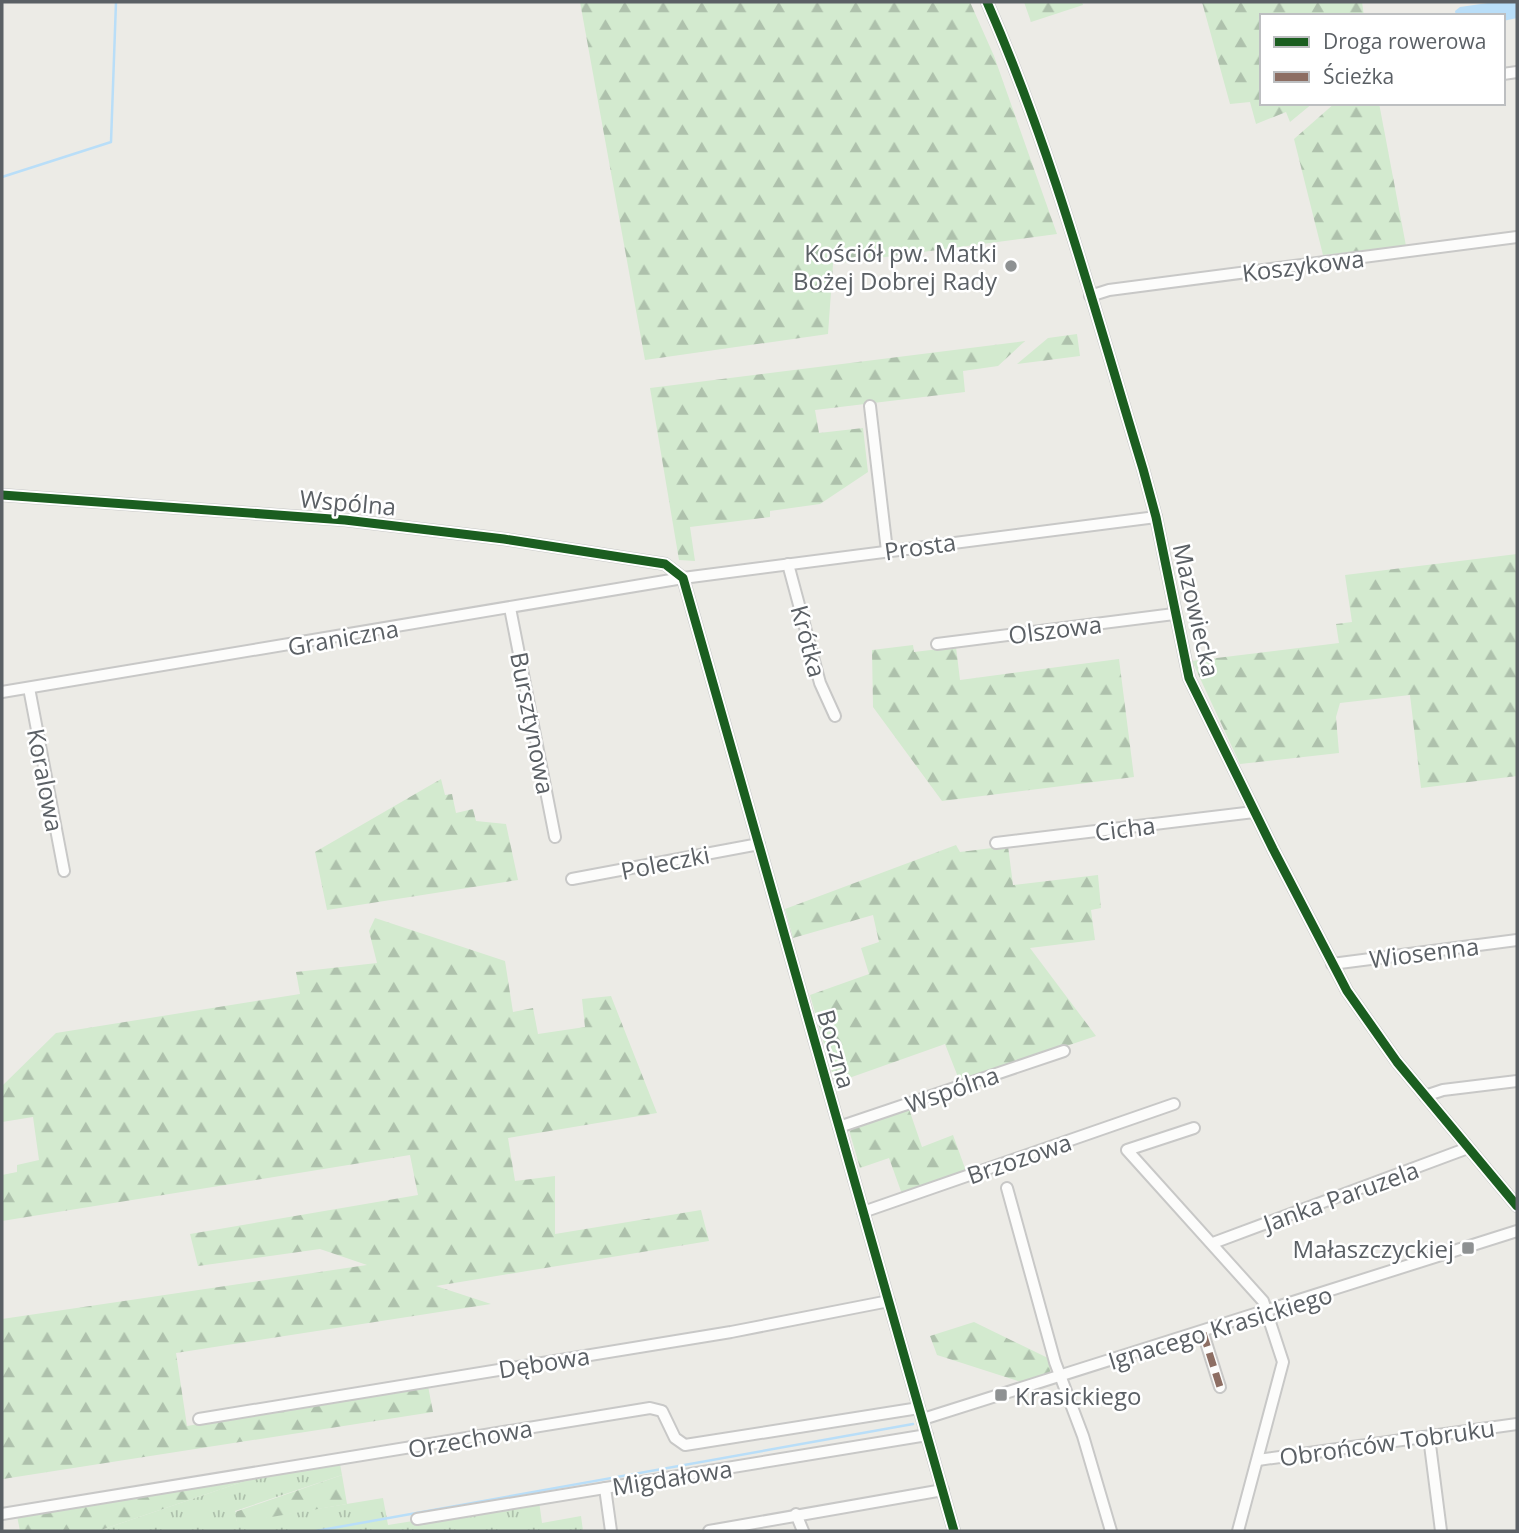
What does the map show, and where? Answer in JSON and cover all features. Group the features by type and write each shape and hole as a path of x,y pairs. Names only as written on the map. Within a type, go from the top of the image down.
{"street":[{"name":"Mazowiecka","path":"987,2 1025,91 1090,296 1156,517 1189,678 1254,812 1347,991 1425,1096 1517,1206"},
{"name":"Koszykowa","path":"1090,296 1109,290 1517,237"},
{"path":"870,406 887,551"},
{"name":"Wspólna","path":"2,495 345,520 464,534 665,564 683,578"},
{"name":"Prosta","path":"683,578 1156,517"},
{"name":"Krótka","path":"788,564 820,682 835,716"},
{"name":"Graniczna","path":"2,692 683,578"},
{"name":"Boczna","path":"683,578 954,1531"},
{"name":"Bursztynowa","path":"510,608 555,837"},
{"name":"Olszowa","path":"937,644 1174,614"},
{"name":"Koralowa","path":"29,688 64,871"},
{"name":"Cicha","path":"996,843 1254,812"},
{"name":"Poleczki","path":"572,879 759,844"},
{"name":"Wiosenna","path":"1332,964 1517,940"},
{"name":"Wspólna","path":"839,1127 1064,1051"},
{"path":"1425,1096 1443,1090 1517,1081"},
{"name":"Brzozowa","path":"863,1212 1174,1104"},
{"path":"1194,1128 1126,1150 1263,1301 1283,1362 1238,1531"},
{"name":"Janka Paruzela","path":"1213,1243 1468,1149"},
{"path":"1007,1188 1061,1376 1083,1436 1111,1531"},
{"name":"Ignacego Krasickiego","path":"923,1419 1203,1333 1517,1231"},
{"name":"Dębowa","path":"199,1419 731,1332 889,1301"},
{"path":"1203,1333 1220,1387"},
{"name":"Orzechowa","path":"2,1514 650,1408 662,1411 675,1438 685,1445 919,1408"},
{"name":"Obrońców Tobruku","path":"1258,1460 1517,1424"},
{"name":"Migdałowa","path":"416,1520 927,1435"},
{"path":"1429,1437 1441,1531"},
{"path":"605,1488 611,1531"},
{"path":"709,1531 943,1490"},
{"path":"796,1514 803,1531"}],"green space":[{"path":"580,2 970,2 994,56 1057,234 833,264 828,334 645,360"},
{"path":"1024,2 1082,2 1083,5 1031,22"},
{"path":"1202,2 1362,2 1364,14 1260,14 1260,105 1311,105 1290,122 1286,112 1256,124 1250,102 1230,104"},
{"path":"1333,105 1379,105 1406,246 1323,255 1294,139"},
{"path":"1077,334 1080,356 1017,364 1048,338"},
{"path":"1025,341 998,366 963,371 965,392 815,410 819,433 863,428 868,472 820,504 770,511 770,517 690,527 695,561 679,560 650,388"},
{"path":"1517,554 1517,776 1421,788 1410,695 1340,703 1336,717 1339,753 1240,764 1192,661 1339,643 1336,624 1352,622 1345,575"},
{"path":"913,645 914,652 956,647 960,680 1119,659 1134,777 942,801 873,707 872,650"},
{"path":"441,779 445,795 452,794 456,813 473,809 476,821 506,824 518,880 327,910 315,852"},
{"path":"956,845 960,852 1008,846 1013,885 1098,875 1101,908 1091,910 1095,940 1030,948 1096,1036 960,1082 945,1044 835,1083 810,995 869,974 861,948 879,942 873,915 793,938 785,909"},
{"path":"375,918 505,961 513,1012 533,1008 538,1034 585,1027 582,999 611,996 657,1113 508,1138 515,1181 555,1176 555,1234 701,1210 709,1241 436,1286 491,1304 176,1353 187,1426 428,1386 433,1412 3,1479 2,1319 367,1265 320,1249 198,1266 190,1234 418,1195 410,1155 2,1221 2,1175 17,1172 17,1165 39,1160 33,1117 2,1122 2,1086 56,1033 300,994 296,972 377,963 369,931"},
{"path":"909,1109 922,1147 953,1135 966,1171 902,1194 889,1158 860,1168 849,1130"},
{"path":"974,1322 1048,1358 1051,1369 1049,1374 1021,1382 937,1355 930,1336"},
{"path":"340,1464 342,1475 235,1511 237,1522 383,1498 388,1525 539,1501 542,1523 581,1516 583,1531 98,1531 245,1481"},
{"path":"342,1475 347,1504 237,1523 235,1512"},
{"path":"245,1481 98,1531 20,1531 17,1516"}],"water":[{"path":"1517,2 1517,18 1505,21 1505,14 1456,14 1455,11 1460,7"}],"waterway":[{"path":"2,177 111,142 116,2"},
{"path":"316,1531 913,1424"}],"marked path":[{"path":"1203,1333 1220,1387"}],"cycle path":[{"path":"987,2 1053,174 1143,469 1156,517 1189,678 1347,991 1397,1062 1517,1206"},
{"path":"2,495 345,520 504,539 665,564 683,578 954,1531"}],"place":[{"name":"Kościół pw. Matki Bożej Dobrej Rady","path":"1011,266"},
{"name":"Małaszczyckiej","path":"1468,1248"},
{"name":"Krasickiego","path":"1001,1395"}]}
